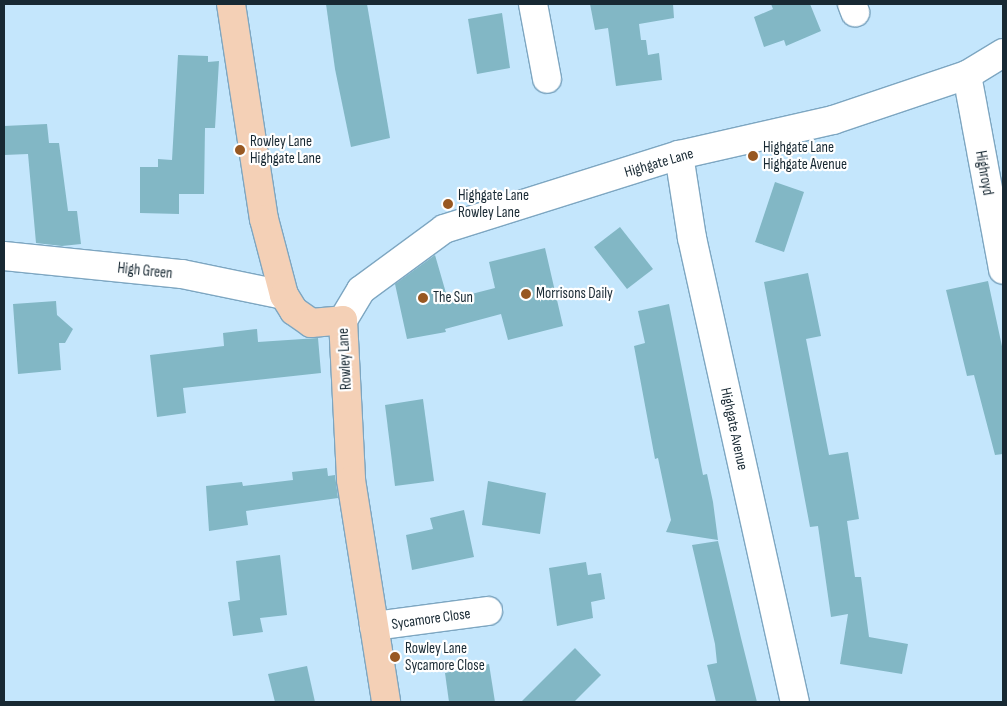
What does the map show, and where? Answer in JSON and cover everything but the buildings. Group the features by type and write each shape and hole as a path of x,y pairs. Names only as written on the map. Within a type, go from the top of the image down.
{"main road":[{"name":"Rowley Lane","path":"231,4 264,219 284,295 294,311 311,322 343,320 351,480 386,702"}],"street":[{"path":"533,4 547,79"},
{"name":"Highgate Lane","path":"343,320 361,290 444,229 679,156 833,120 966,75 1003,53"},
{"name":"Highroyd","path":"966,75 1003,270"},
{"name":"Highgate Avenue","path":"679,156 692,238 795,702"},
{"name":"High Green","path":"4,256 182,274 284,295"},
{"name":"Sycamore Close","path":"374,626 488,611"}],"place":[{"name":"Rowley Lane Highgate Lane","path":"240,150"},
{"name":"Highgate Lane Highgate Avenue","path":"753,156"},
{"name":"Highgate Lane Rowley Lane","path":"448,204"},
{"name":"Morrisons Daily","path":"526,294"},
{"name":"The Sun","path":"423,298"},
{"name":"Rowley Lane Sycamore Close","path":"395,657"}]}
